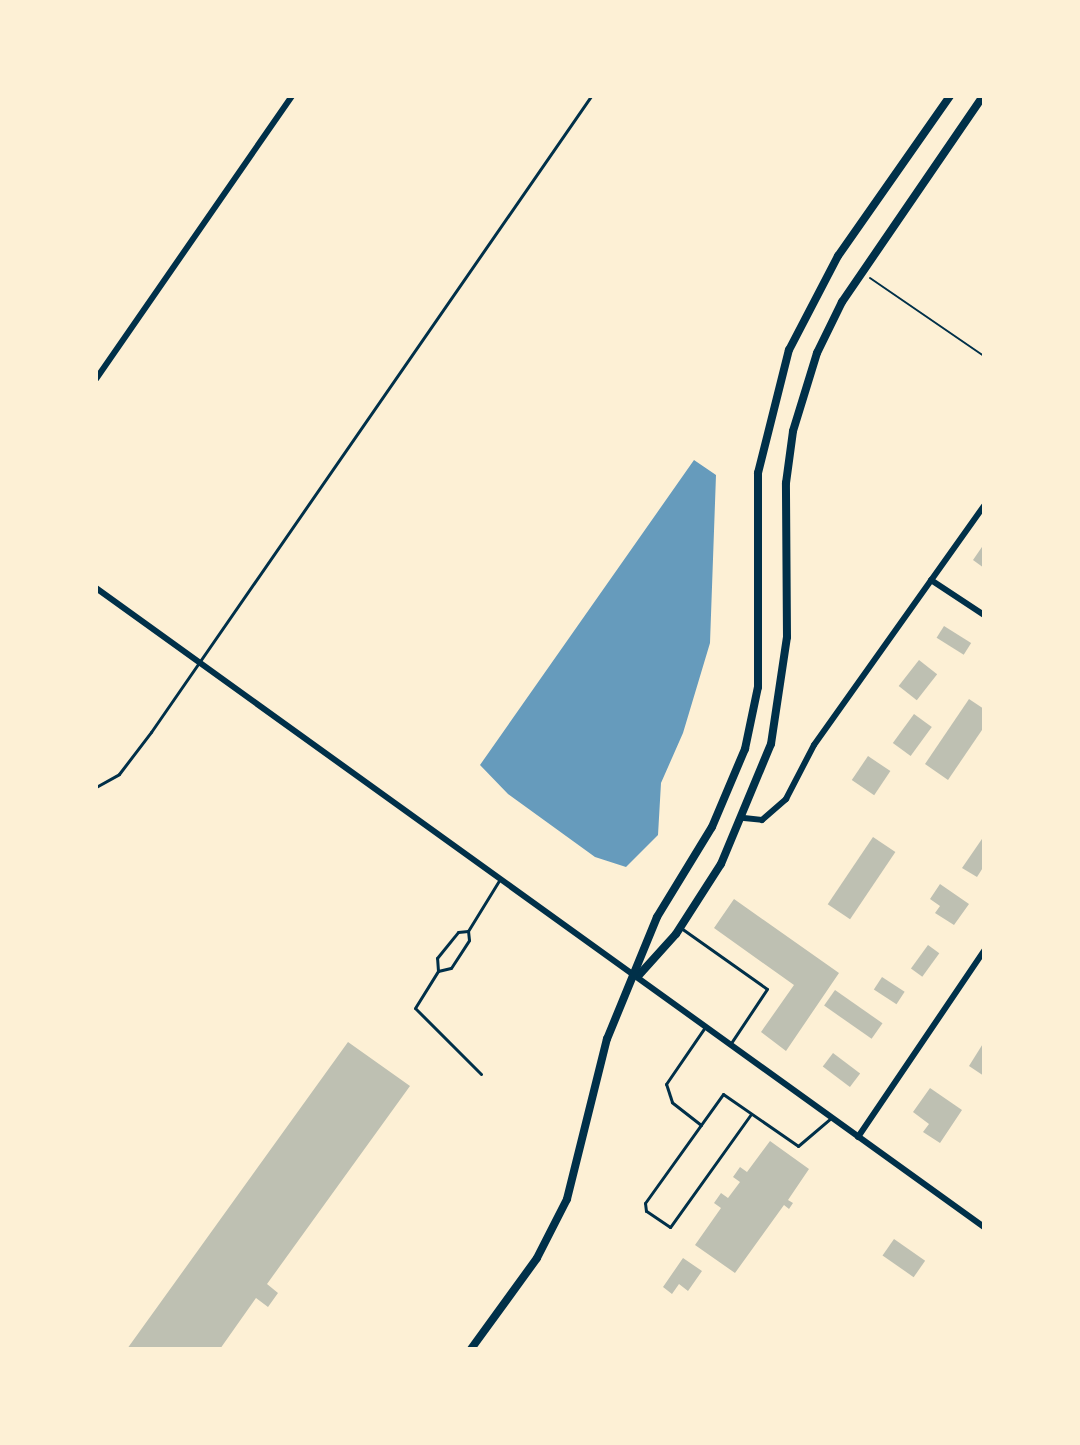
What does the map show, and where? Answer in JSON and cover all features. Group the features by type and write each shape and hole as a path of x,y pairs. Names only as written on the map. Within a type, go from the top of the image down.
{"street":[{"path":"96,379 292,96"},
{"path":"471,1349 537,1258 567,1199 607,1039 636,977 657,917 731,787 753,716 758,687 758,473 789,350 838,256 950,96"},
{"path":"636,977 680,928 744,818 781,703 787,637 786,483 793,431 827,329 862,272 981,98"},
{"path":"744,818 762,820 786,799 814,745 984,506"},
{"path":"931,580 984,615"},
{"path":"96,588 984,1227"},
{"path":"858,1137 984,951"}],"lane":[{"path":"96,787 119,774 200,662 591,96"},
{"path":"438,971 451,968 469,940 468,931 500,879"},
{"path":"680,928 767,989 730,1044"},
{"path":"468,931 458,932 437,958 438,971 415,1008 481,1074"},
{"path":"701,1125 672,1102 666,1084 705,1027"},
{"path":"750,1114 670,1227 646,1210 645,1203 723,1094 798,1146 831,1118"}],"path":[{"path":"862,272 984,356"}],"water":[{"path":"694,460 716,475 710,643 683,733 661,783 658,835 626,867 595,857 508,794 480,765"}],"building":[{"path":"984,544 984,568 973,560"},
{"path":"944,626 971,643 964,655 937,638"},
{"path":"919,660 937,674 917,700 899,686"},
{"path":"969,699 984,709 984,727 948,780 925,764"},
{"path":"914,714 932,727 911,756 893,743"},
{"path":"868,756 890,771 874,795 852,780"},
{"path":"984,836 984,866 977,877 962,868"},
{"path":"873,837 895,852 850,919 828,904"},
{"path":"940,884 969,904 954,925 935,913 940,906 930,899"},
{"path":"734,899 839,973 786,1051 761,1032 794,985 714,928"},
{"path":"928,945 939,953 922,977 911,968"},
{"path":"882,977 905,992 896,1004 874,990"},
{"path":"835,990 883,1023 872,1039 824,1006"},
{"path":"348,1042 410,1086 267,1284 278,1293 268,1307 256,1298 220,1349 127,1349"},
{"path":"984,1042 984,1076 969,1066"},
{"path":"833,1053 860,1073 850,1087 823,1067"},
{"path":"930,1088 962,1110 940,1143 923,1132 929,1124 913,1112"},
{"path":"770,1141 809,1169 788,1200 793,1203 789,1209 784,1205 735,1273 695,1245 721,1208 714,1203 721,1193 728,1198 740,1182 733,1177 740,1167 747,1172"},
{"path":"894,1239 925,1261 914,1277 883,1255"},
{"path":"683,1258 702,1271 688,1291 679,1284 672,1294 663,1287"}]}
